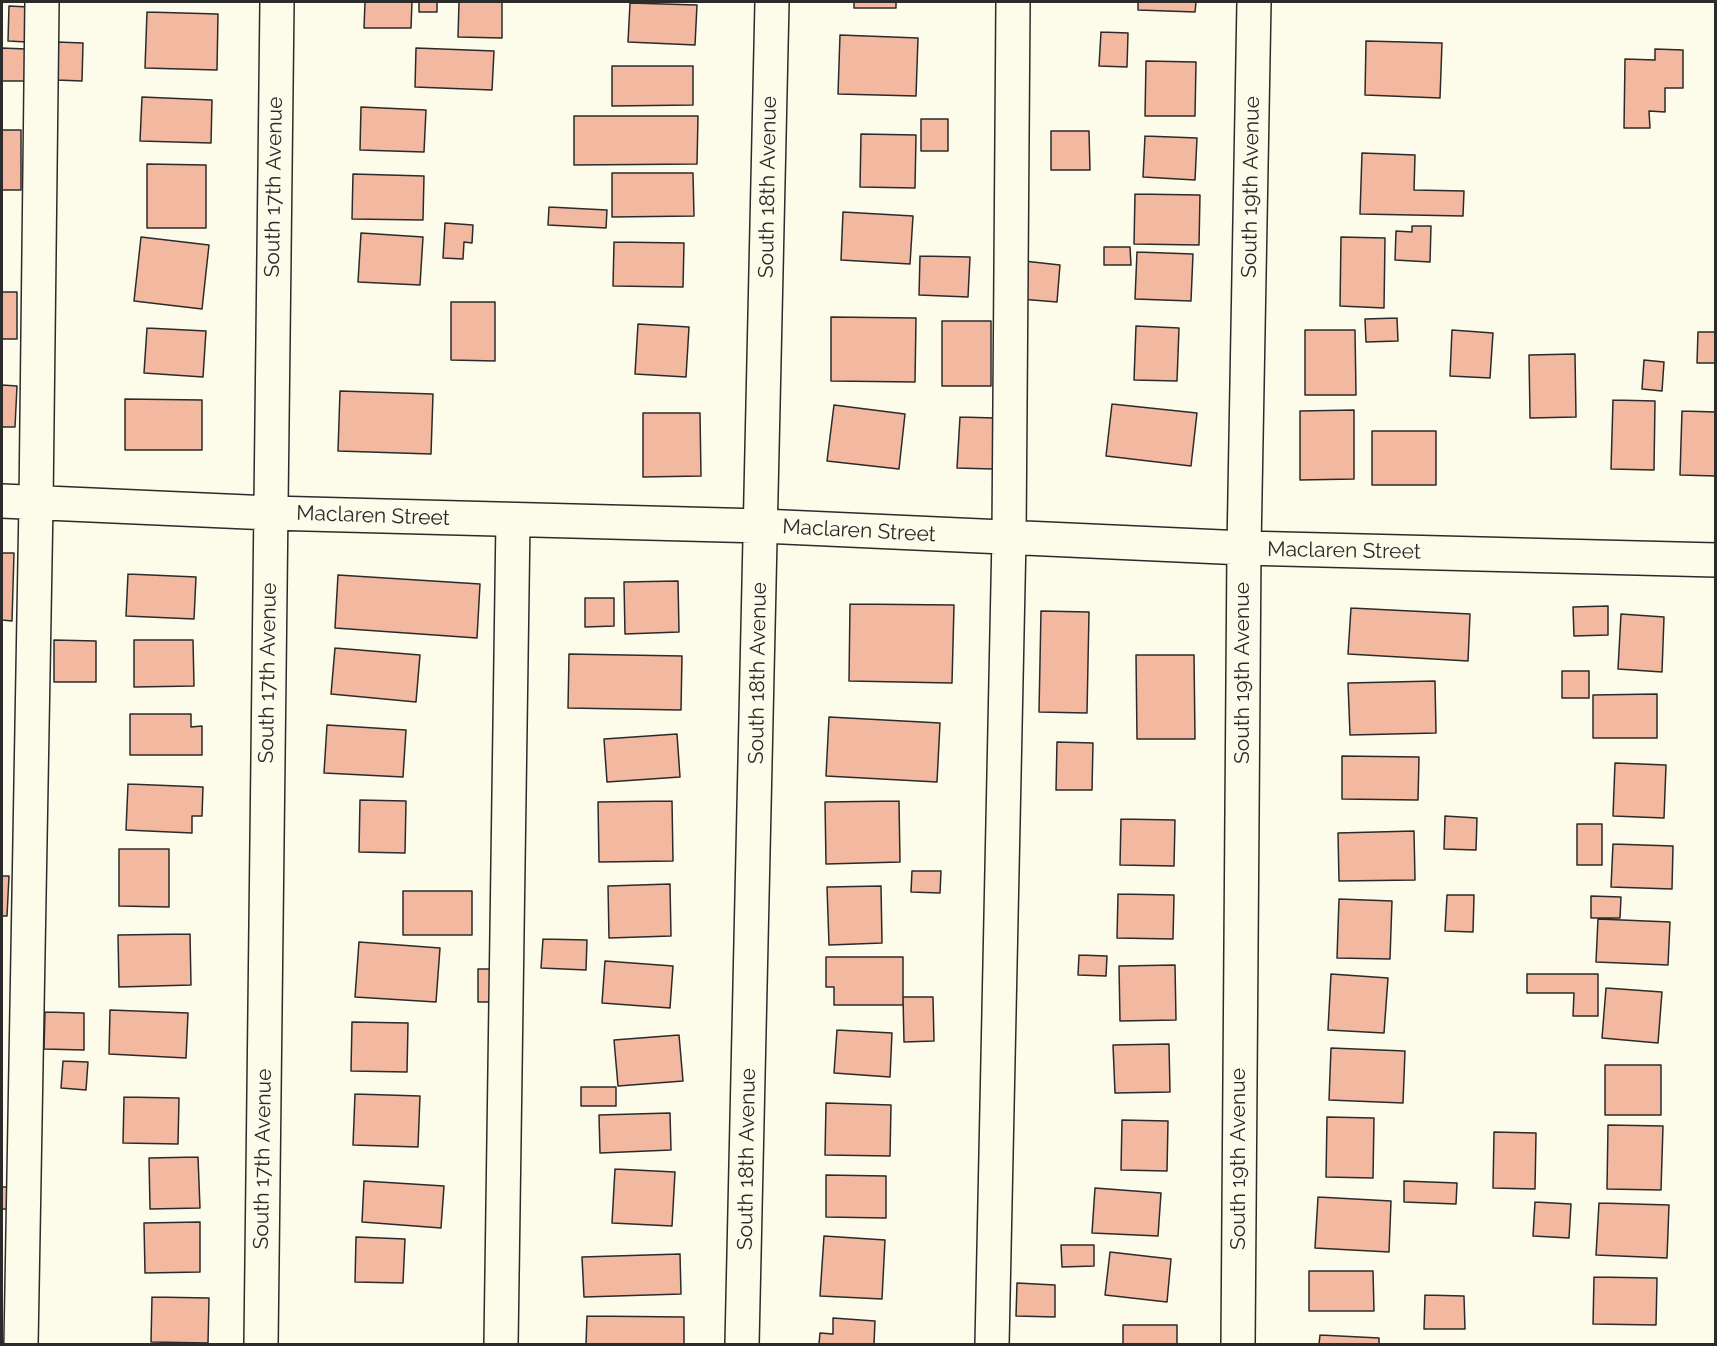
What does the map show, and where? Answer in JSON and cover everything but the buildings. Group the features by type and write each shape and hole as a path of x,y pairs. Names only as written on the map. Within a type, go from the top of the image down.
{"street":[{"path":"21,1344 36,503 42,2"},
{"name":"South 17th Avenue","path":"261,1344 277,2"},
{"name":"South 18th Avenue","path":"742,1344 772,2"},
{"path":"992,1344 1009,537 1013,2"},
{"name":"South 19th Avenue","path":"1238,1344 1244,548 1254,2"},
{"name":"Maclaren Street","path":"2,501 270,513 762,526 1244,548 1716,560"},
{"path":"501,1344 513,520"}]}
